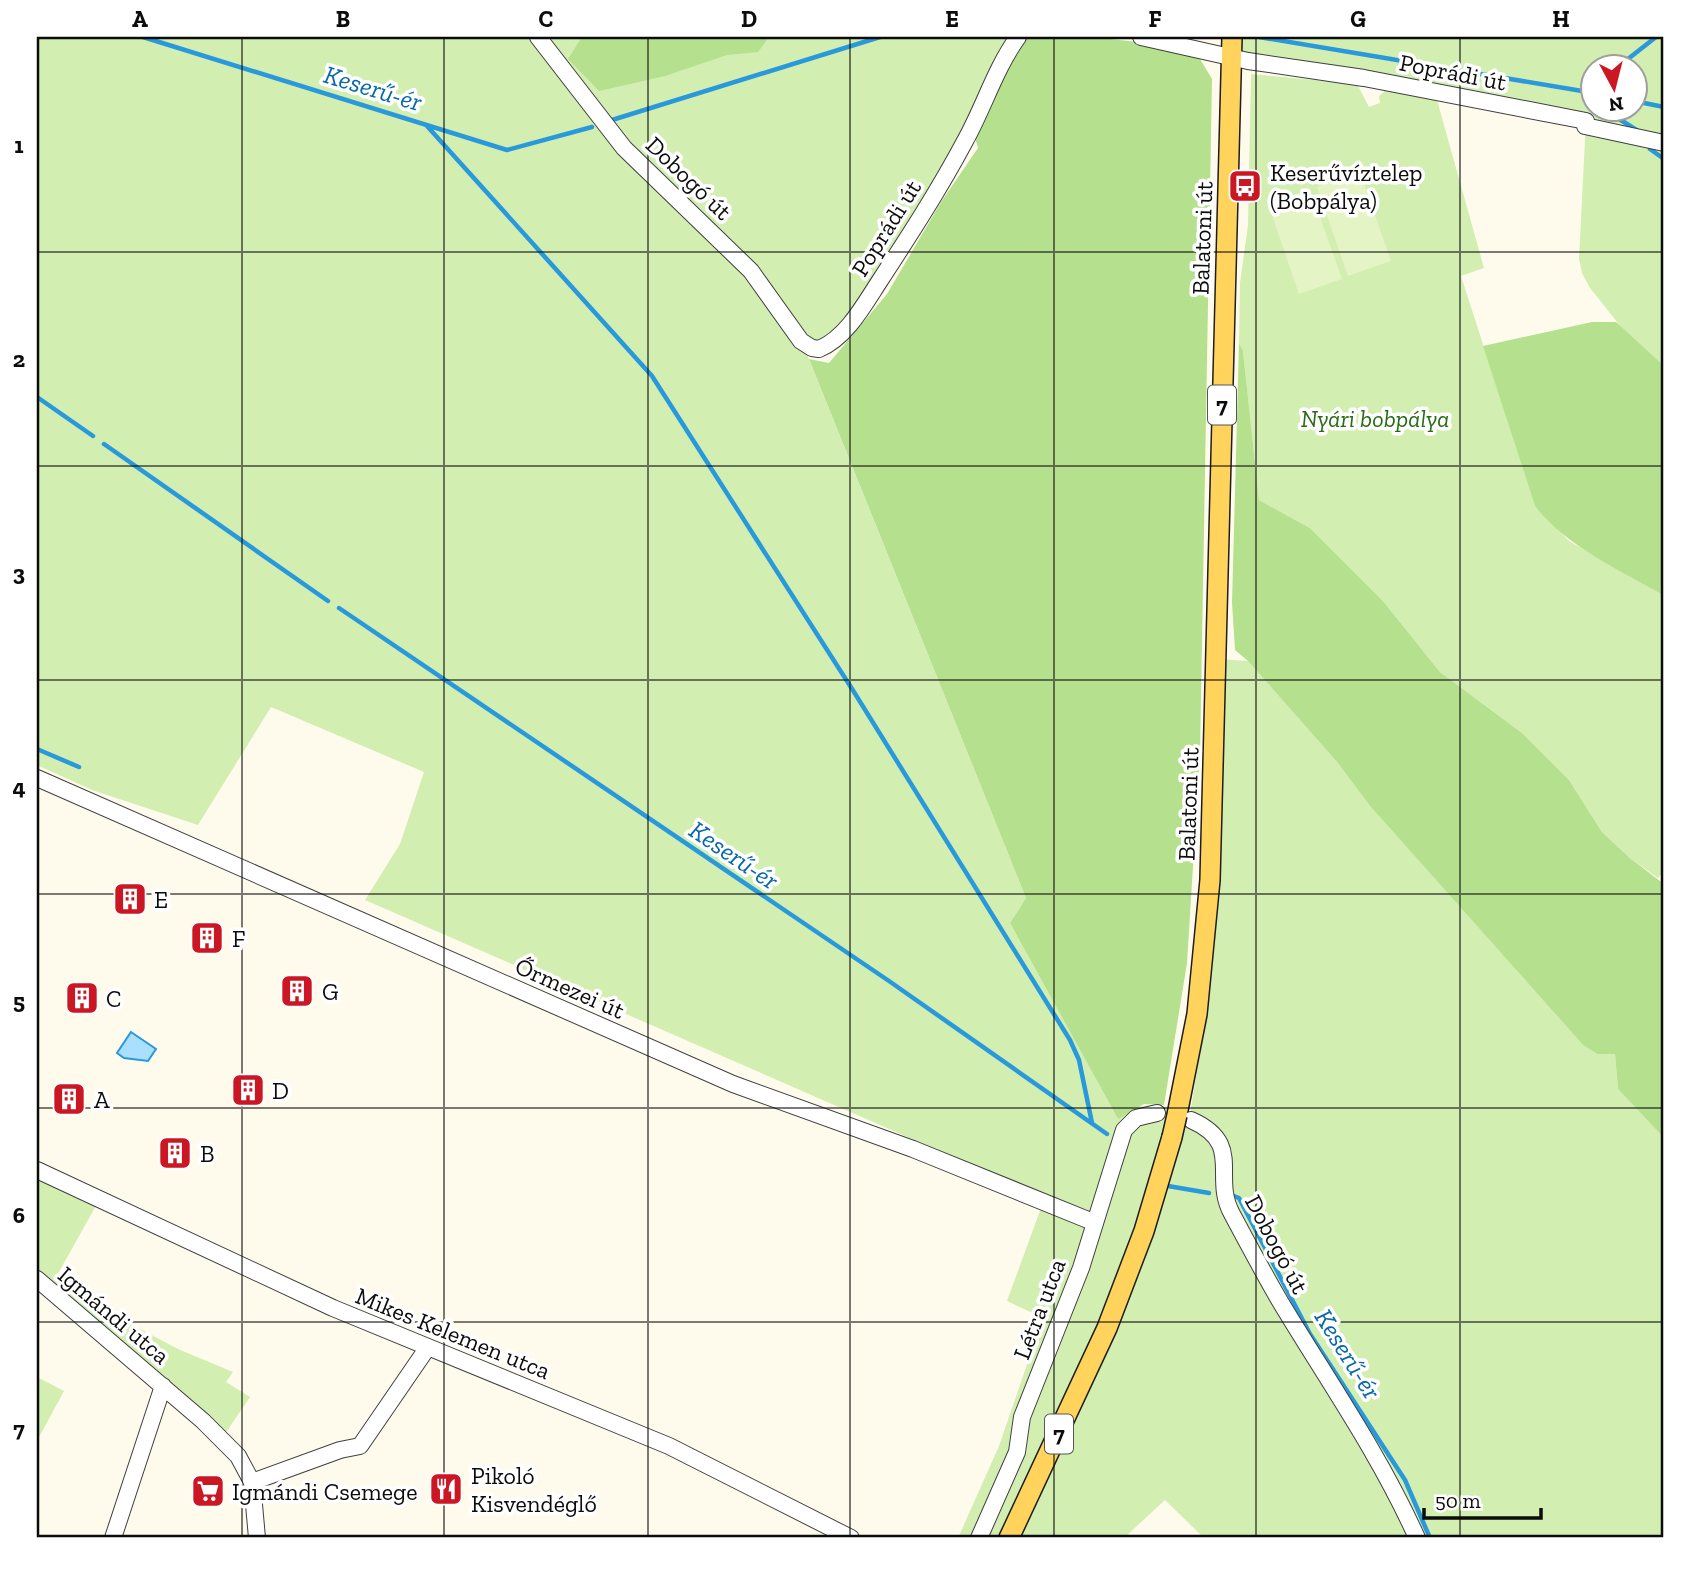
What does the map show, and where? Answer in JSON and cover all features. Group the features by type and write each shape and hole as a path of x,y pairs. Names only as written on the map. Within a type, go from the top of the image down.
{"main road":[{"name":"Balatoni út","path":"1009,1538 1130,1272 1172,1137 1197,1014 1210,880 1232,37"}],"street":[{"name":"Dobogó út","path":"538,37 624,148 751,271 801,341 811,348"},
{"name":"Poprádi út","path":"811,348 828,345 839,335 908,238 966,140 1006,54 1018,37"},
{"name":"Poprádi út","path":"1141,37 1232,57 1364,78 1586,121 1585,126 1664,143"},
{"name":"Őrmezei út","path":"37,778 733,1084 913,1149 1093,1222"},
{"name":"Létra utca","path":"979,1538 1017,1452 1022,1417 1081,1268 1093,1222 1124,1130 1136,1118 1157,1113"},
{"name":"Dobogó út","path":"1191,1120 1209,1128 1218,1138 1224,1155 1228,1208 1281,1302 1396,1490 1417,1538"},
{"name":"Mikes Kelemen utca","path":"37,1170 333,1308 669,1446 851,1538"},
{"name":"Igmándi utca","path":"37,1279 163,1386 238,1456 252,1482 257,1538"},
{"path":"252,1482 340,1450 360,1446 428,1347"},
{"name":"Igmándi utca","path":"113,1538 163,1386"},
{"path":"1000,1493 1024,1507"}],"green space":[{"path":"37,37 1012,37 942,173 828,345 802,342 1026,898 1010,923 1118,1119 1135,1108 1153,1105 1190,1114 1205,1021 1217,659 1248,661 1337,762 1370,806 1583,1045 1597,1054 1615,1054 1618,1089 1664,1138 1664,1538 1204,1538 1165,1500 1124,1538 958,1538 999,1446 1043,1318 1007,1301 1045,1197 365,900 400,844 424,772 271,707 198,825 92,790 37,765"},
{"path":"582,37 769,37 758,52 727,55 665,76 599,91 568,59"},
{"path":"1023,37 1093,37 1137,42 1200,59 1212,79 1200,754 1187,963 1164,1105 1144,1104 1118,1119 1010,923 1026,898 809,359 829,363 887,294 941,202 978,148 974,134"},
{"path":"1232,37 1664,37 1664,381 1590,288 1582,273 1579,259 1586,122 1648,122 1648,52 1578,52 1578,120 1232,57"},
{"name":"Nyári bobpálya","path":"1251,74 1357,84 1369,107 1380,103 1379,96 1386,90 1437,100 1484,268 1461,276 1535,506 1569,541 1664,596 1664,872 1658,878 1631,859 1602,832 1569,780 1522,733 1440,672 1383,601 1310,528 1259,500 1243,351 1239,343 1240,283 1248,225"},
{"path":"1360,172 1391,261 1348,276 1317,187"},
{"path":"1310,189 1342,279 1299,294 1268,204"},
{"path":"1592,322 1616,322 1664,366 1664,596 1578,546 1548,521 1535,506 1483,346"},
{"path":"1239,343 1243,351 1259,500 1310,528 1383,601 1440,672 1522,733 1569,780 1602,832 1664,884 1664,1138 1618,1089 1615,1054 1597,1054 1583,1045 1370,806 1337,762 1248,661 1235,650 1232,603"},
{"path":"37,1176 97,1204 55,1279 72,1293 178,1349 233,1372 226,1382 250,1397 225,1434 37,1273"},
{"path":"37,1377 64,1391 37,1441"}],"water":[{"path":"131,1032 156,1049 148,1061 124,1058 117,1053"}],"waterway":[{"name":"Keserű-ér","path":"143,37 507,150 592,127"},
{"name":"Keserű-ér","path":"612,120 880,37"},
{"name":"Keserű-ér","path":"1259,37 1578,90"},
{"name":"Keserű-ér","path":"1637,52 1656,37"},
{"path":"1648,104 1664,107"},
{"path":"1624,122 1638,131"},
{"path":"427,126 652,376 854,692 1070,1040 1079,1060 1092,1123"},
{"path":"1650,149 1664,159"},
{"name":"Keserű-ér","path":"37,397 93,436"},
{"name":"Keserű-ér","path":"104,444 328,601"},
{"name":"Keserű-ér","path":"339,608 889,981 1107,1134"},
{"path":"37,749 79,767"},
{"name":"Keserű-ér","path":"1168,1186 1209,1193"},
{"name":"Keserű-ér","path":"1231,1195 1239,1198 1310,1334 1405,1480 1430,1538"}],"place":[{"name":"Keserűvíztelep (Bobpálya)","path":"1245,186"},
{"name":"E","path":"130,899"},
{"name":"F","path":"207,938"},
{"name":"G","path":"297,991"},
{"name":"C","path":"82,998"},
{"name":"D","path":"248,1090"},
{"name":"A","path":"69,1099"},
{"name":"B","path":"175,1153"},
{"name":"Pikoló Kisvendéglő","path":"446,1489"},
{"name":"Igmándi Csemege","path":"208,1491"}]}
